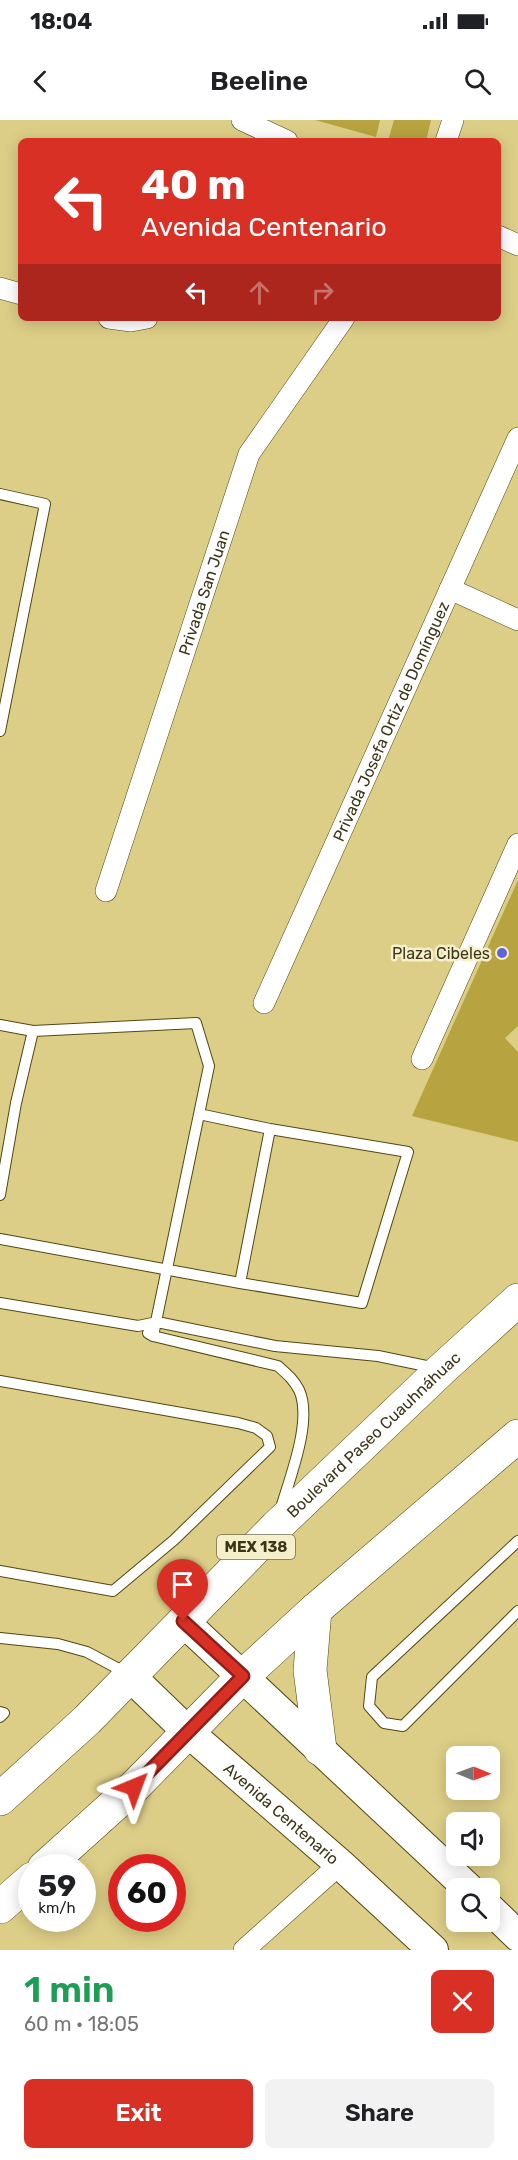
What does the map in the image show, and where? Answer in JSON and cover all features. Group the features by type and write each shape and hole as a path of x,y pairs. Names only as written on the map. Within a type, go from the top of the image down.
{"main road":[{"name":"Boulevard Paseo Cuauhnáhuac","path":"0,1798 87,1720 276,1527 518,1300"},
{"path":"60,1854 134,1787 243,1676 315,1610 518,1436"},
{"path":"315,1610 310,1670 320,1749"},
{"path":"0,1907 18,1891"}],"street":[{"path":"242,120 281,138"},
{"path":"447,138 453,120"},
{"path":"501,237 518,245"},
{"path":"0,288 18,293"},
{"name":"Privada San Juan","path":"106,891 249,454 342,321"},
{"name":"Privada Josefa Ortiz de Domínguez","path":"264,1003 518,438"},
{"path":"450,589 518,620"},
{"path":"422,1059 518,844"},
{"path":"183,1621 457,1878"},
{"name":"Avenida Centenario","path":"129,1675 188,1732 340,1864 433,1950"},
{"path":"244,1950 340,1864"},
{"path":"500,1919 518,1936"}],"lane":[{"path":"0,494 45,504 0,731"},
{"path":"0,1024 33,1030 196,1023 209,1066 153,1336"},
{"path":"0,1195 16,1103 33,1030"},
{"path":"0,1239 362,1303 408,1152 270,1129 199,1114"},
{"path":"240,1283 270,1129"},
{"path":"0,1303 138,1326 157,1322 275,1346 378,1356 442,1369"},
{"path":"138,1326 153,1336 278,1366 292,1378 300,1392 303,1416 300,1438 276,1527"},
{"path":"0,1381 238,1423 256,1428 267,1436 270,1447 174,1540 113,1591 0,1571"},
{"path":"518,1541 372,1677 369,1706 384,1723 403,1725 518,1611"},
{"path":"0,1638 58,1644 87,1652 129,1675"}],"building":[{"path":"315,120 380,120 376,137"},
{"path":"394,120 431,120 427,138 389,138"},
{"name":"Plaza Cibeles","path":"518,880 518,1026 505,1038 518,1052 518,1142 412,1116"}],"place":[{"name":"Plaza Cibeles","path":"502,953"}],"route":[{"path":"134,1787 243,1676 183,1621"}]}
